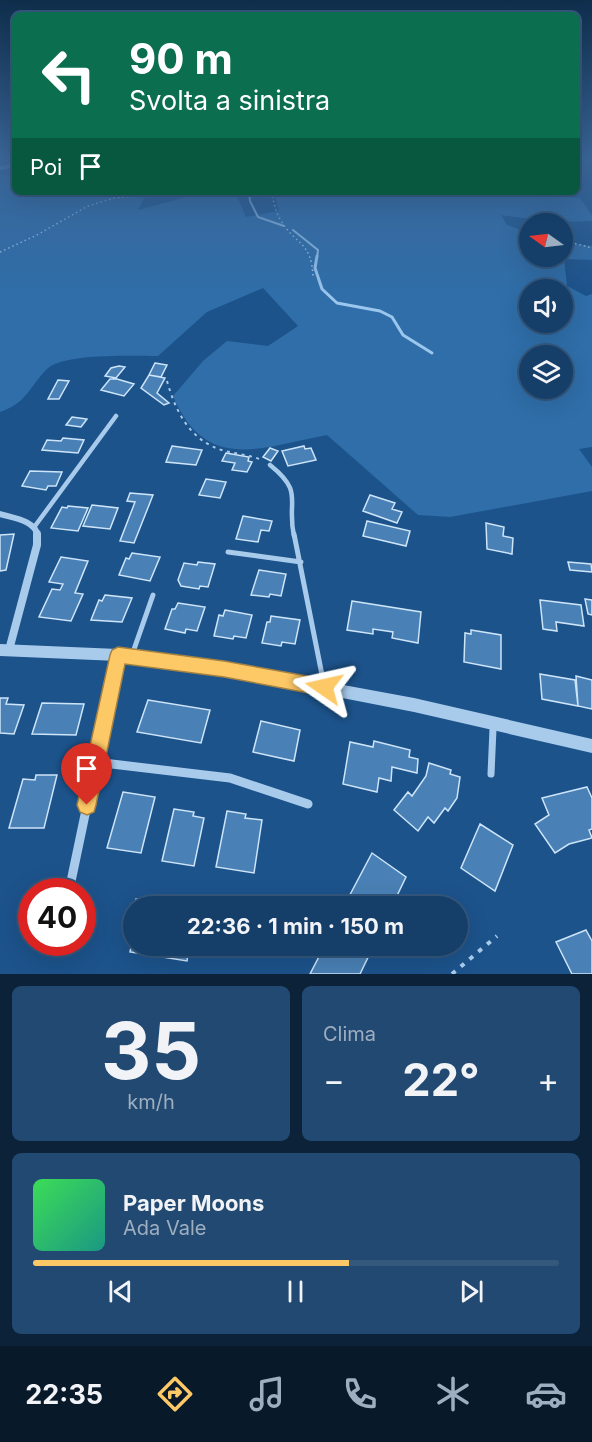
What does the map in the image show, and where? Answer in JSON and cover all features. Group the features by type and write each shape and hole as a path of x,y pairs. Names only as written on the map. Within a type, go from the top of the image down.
{"street":[{"path":"0,514 34,526 38,532 38,545 5,650 125,656 224,669 324,687 592,746"},
{"path":"72,878 95,762 125,656"},
{"path":"95,762 230,778 308,804"}],"lane":[{"path":"34,526 116,416"},
{"path":"270,465 285,477 290,485 292,526 302,562 324,687"},
{"path":"228,552 302,562"},
{"path":"125,656 153,595"},
{"path":"491,774 493,723"}],"path":[{"path":"0,252 37,235 92,204"},
{"path":"275,204 280,218 306,245 314,262 313,278"},
{"path":"573,243 592,249"},
{"path":"166,381 171,402 180,418 198,438 221,450 248,454 270,465"},
{"path":"452,974 497,936"}],"shaded area":[{"path":"0,204 141,204 138,210 159,204 240,204 246,217 279,211 277,204 585,204 592,215 592,221 573,222 573,213 519,213 519,217 501,215 507,225 519,229 519,267 565,267 566,279 519,279 519,333 573,333 573,289 586,296 592,294 592,447 579,449 592,467 592,491 450,517 418,515 327,435 280,445 238,449 219,446 202,437 186,421 173,396 203,361 227,341 268,346 298,326 263,288 207,312 158,356 100,356 55,364 47,369 22,399 0,412"},
{"path":"573,243 592,246 592,260 573,259"}],"building":[{"path":"155,363 167,365 161,377 149,375"},
{"path":"125,367 116,378 105,376 111,368"},
{"path":"149,375 165,378 157,393 169,403 164,405 141,388"},
{"path":"110,379 134,384 124,396 101,390"},
{"path":"58,380 69,381 59,399 48,399"},
{"path":"72,417 87,419 81,427 66,425"},
{"path":"63,438 84,440 78,453 42,450 47,440 61,441"},
{"path":"172,446 202,450 196,465 166,462"},
{"path":"304,446 305,449 311,448 316,460 288,466 282,451"},
{"path":"270,448 278,451 271,461 263,457"},
{"path":"226,453 249,457 248,461 252,462 247,472 232,470 235,463 222,461"},
{"path":"30,471 62,472 56,486 48,486 46,490 22,486"},
{"path":"206,479 226,482 220,498 199,495"},
{"path":"130,493 153,495 134,543 120,541 135,502 127,501"},
{"path":"370,495 395,503 392,509 402,512 397,523 363,511"},
{"path":"92,505 118,508 110,529 83,526"},
{"path":"68,506 88,508 78,531 51,528 62,507 67,508"},
{"path":"243,516 272,521 269,531 261,530 258,542 236,539"},
{"path":"367,521 410,531 406,546 363,536"},
{"path":"486,523 504,527 503,536 513,538 512,554 487,549"},
{"path":"14,534 6,570 0,571 0,535"},
{"path":"132,553 160,557 150,581 119,575 126,558 129,559"},
{"path":"61,557 88,561 75,593 83,594 71,621 39,617 52,589 60,590 63,584 49,582"},
{"path":"198,562 215,564 208,587 200,586 199,589 181,586 178,580 184,563 197,565"},
{"path":"568,562 591,564 592,572 570,570"},
{"path":"259,570 286,574 281,596 251,595"},
{"path":"105,595 132,598 122,622 91,620 99,600 102,601"},
{"path":"585,599 592,600 592,615 588,614"},
{"path":"540,600 581,605 584,626 556,622 557,631 543,629"},
{"path":"352,601 421,612 418,643 392,638 393,632 373,629 373,634 347,630"},
{"path":"178,603 205,607 197,631 186,629 185,633 165,629 172,609 175,609"},
{"path":"225,610 252,615 246,638 234,636 233,639 214,636 219,615 223,616"},
{"path":"271,616 300,620 295,644 282,642 281,646 262,643 267,622 270,622"},
{"path":"471,630 501,635 501,669 464,662 465,633 471,634"},
{"path":"540,674 575,680 578,706 542,699"},
{"path":"576,676 592,680 592,709 578,706"},
{"path":"0,698 8,698 6,704 24,705 14,734 0,733"},
{"path":"148,700 210,710 201,743 137,732"},
{"path":"42,703 84,704 76,735 32,734"},
{"path":"261,721 300,730 294,761 253,752"},
{"path":"374,741 410,750 409,757 418,759 417,773 392,767 391,781 379,778 377,792 343,784 350,742 373,747"},
{"path":"429,763 451,770 450,774 460,777 457,798 448,811 445,808 434,823 428,817 418,831 394,810 408,792 412,796 426,776"},
{"path":"36,775 57,775 44,828 9,828 23,779 35,780"},
{"path":"587,787 592,798 592,829 589,830 592,838 569,844 555,853 535,824 549,815 542,798"},
{"path":"123,792 155,797 141,853 107,848"},
{"path":"174,809 194,812 193,816 204,818 194,866 162,861"},
{"path":"227,811 246,814 245,818 262,820 254,873 216,867"},
{"path":"480,824 513,845 495,891 461,868"},
{"path":"372,853 406,877 397,896 349,896"},
{"path":"586,930 592,941 592,974 572,974 556,942"},
{"path":"155,956 188,956 187,961"},
{"path":"319,956 369,956 360,974 310,974"}],"waterway":[{"path":"252,204 258,217 284,226"},
{"path":"293,230 318,250 317,258"},
{"path":"317,256 315,268 322,289 337,303 380,311 392,317 403,335 432,353"}],"route":[{"path":"87,805 118,655 224,669 324,687"}]}
